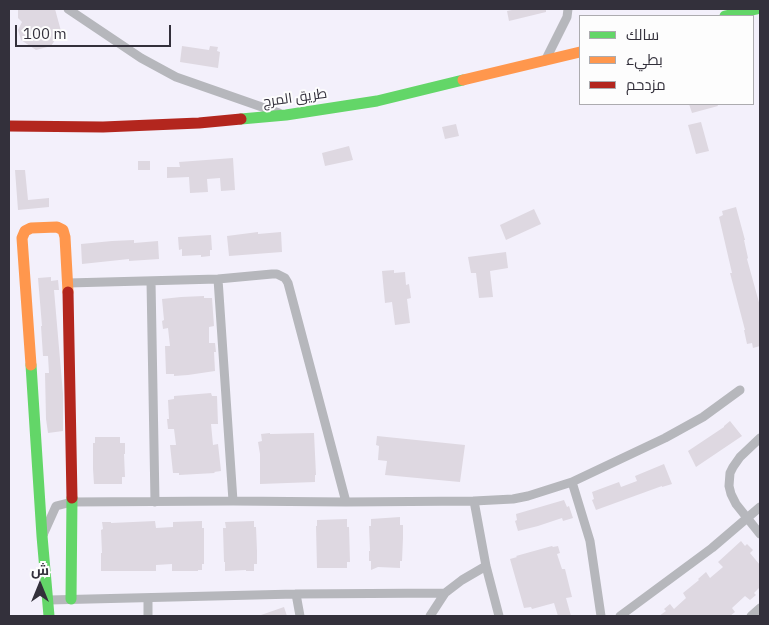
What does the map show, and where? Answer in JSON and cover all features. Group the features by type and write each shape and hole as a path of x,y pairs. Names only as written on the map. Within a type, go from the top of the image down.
{"main road":[{"path":"730,15 757,9"},
{"name":"طريق المرج","path":"9,126 103,127 180,124 286,115 376,101 579,52"},
{"path":"50,616 42,536 22,238 25,231 31,228 57,227 63,230 65,237 68,283 72,502 71,599"}],"street":[{"path":"68,9 140,58 176,77 286,115"},
{"path":"545,61 567,16 568,9"},
{"path":"68,283 218,279 276,274 285,278 288,283 346,502"},
{"path":"218,279 233,501"},
{"path":"151,280 155,502"},
{"path":"42,536 56,506 72,502 474,501 513,499 528,496 572,482 665,438 703,417 740,390"},
{"path":"760,438 736,462 730,473 729,486 736,504 760,534"},
{"path":"572,482 590,541 601,616"},
{"path":"474,501 486,566 499,616"},
{"path":"620,616 712,548 760,507"},
{"path":"430,616 445,593 462,580 486,566"},
{"path":"49,600 296,594 445,593"},
{"path":"296,594 300,616"},
{"path":"148,598 148,616"},
{"path":"751,616 760,608"}],"building":[{"path":"18,9 55,9 61,31 51,46 36,50 21,40 18,30 22,22 18,18"},
{"path":"546,9 546,12 509,21 507,11"},
{"path":"182,46 209,50 210,46 218,47 217,51 220,52 218,68 180,62"},
{"path":"689,105 718,106 692,113"},
{"path":"701,122 709,151 696,154 688,125"},
{"path":"456,124 459,136 445,139 442,127"},
{"path":"349,146 353,160 325,166 322,153"},
{"path":"233,158 235,190 221,191 220,178 207,179 208,192 190,193 189,177 167,178 167,167 180,167 179,162"},
{"path":"138,161 150,161 150,170 138,170"},
{"path":"15,170 25,170 28,200 49,198 49,207 18,210"},
{"path":"736,207 745,240 747,259 760,306 760,346 753,348 752,343 747,344 719,217 723,215 722,211"},
{"path":"534,209 541,224 506,240 500,225"},
{"path":"258,232 258,234 281,232 282,252 229,256 227,236"},
{"path":"211,235 212,250 210,250 210,256 182,256 182,249 179,250 178,237"},
{"path":"134,240 134,243 158,241 159,259 129,261 129,259 82,264 81,244"},
{"path":"506,252 508,268 490,271 493,297 479,298 476,273 471,273 468,257"},
{"path":"394,270 394,273 405,272 406,285 409,284 411,298 407,299 410,323 395,325 392,302 385,303 382,271"},
{"path":"51,277 51,281 58,280 59,290 54,290 63,394 63,431 48,433 45,373 49,373 48,356 43,356 38,278"},
{"path":"204,296 204,298 212,298 214,326 209,327 209,343 215,343 215,371 174,376 174,374 166,374 165,346 170,346 168,328 163,329 162,299"},
{"path":"211,393 212,396 217,396 218,424 211,424 213,445 218,444 221,471 179,475 179,473 173,473 170,445 176,445 174,429 168,429 168,400 174,399 174,396"},
{"path":"730,421 742,436 696,467 688,451"},
{"path":"314,433 315,482 260,484 258,442 262,441 261,434"},
{"path":"377,436 465,445 460,482 385,475 387,461 378,460 379,446 376,445"},
{"path":"95,437 120,437 120,443 125,443 125,477 122,477 122,484 94,484 93,443 95,443"},
{"path":"664,464 672,484 596,510 592,500 594,499 592,492 619,482 621,487 637,481 635,476"},
{"path":"564,500 567,507 569,506 573,518 563,521 562,518 518,531 515,521 517,520 516,514"},
{"path":"400,517 400,525 403,525 403,538 400,568 378,567 371,570 371,561 369,561 369,526 371,526 371,519"},
{"path":"347,519 350,562 347,562 347,568 317,568 317,520"},
{"path":"155,521 156,528 173,527 173,522 202,521 202,528 204,528 204,564 202,564 202,570 172,571 172,564 156,565 156,571 101,571 102,522"},
{"path":"254,521 254,527 256,527 257,564 254,564 254,571 225,571 223,528 226,528 225,522"},
{"path":"741,541 745,546 747,544 753,550 750,553 760,565 760,587 754,593 756,595 750,600 745,596 732,608 735,612 730,616 659,616 666,611 664,609 670,604 674,609 686,598 683,593 706,572 710,578 723,567 718,562"},
{"path":"552,546 558,546 560,553 557,554 562,569 565,569 572,597 566,598 571,616 558,616 554,603 532,609 531,607 524,608 510,559"},
{"path":"284,607 287,616 261,616 261,615"}],"traffic: fast":[{"path":"730,15 757,9"},
{"path":"241,119 286,115 377,101 463,80"},
{"path":"31,365 49,616"},
{"path":"71,599 72,498"}],"traffic: slow":[{"path":"463,80 579,52"},
{"path":"31,365 22,238 25,231 31,228 57,227 63,230 68,292"}],"traffic: jam":[{"path":"9,126 103,127 199,123 241,119"},
{"path":"68,292 72,498"}]}
